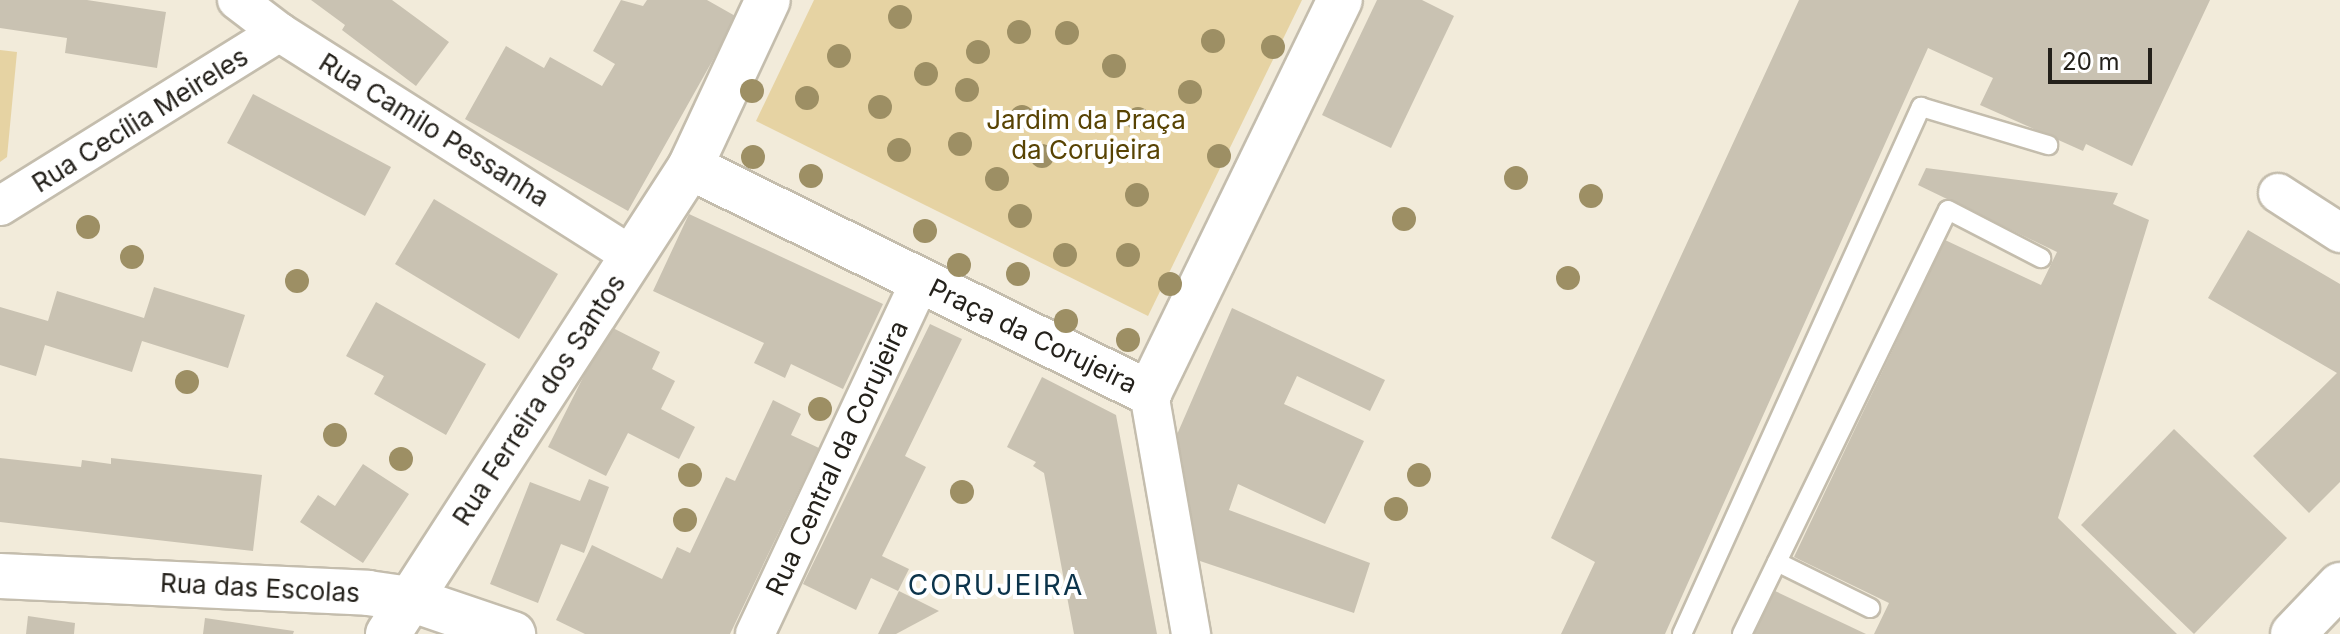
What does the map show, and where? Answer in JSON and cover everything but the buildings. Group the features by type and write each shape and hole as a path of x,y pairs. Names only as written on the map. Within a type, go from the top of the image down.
{"street":[{"name":"Rua Camilo Pessanha","path":"237,0 279,32 633,257"},
{"path":"690,167 768,0"},
{"name":"Praça da Corujeira","path":"690,167 1149,393 1340,0"},
{"name":"Rua Cecília Meireles","path":"0,206 279,32"},
{"name":"Rua Ferreira dos Santos","path":"399,616 690,167"},
{"path":"2278,193 2340,233"},
{"name":"Rua Central da Corujeira","path":"755,634 920,282"},
{"path":"1149,393 1191,634"},
{"name":"Rua das Escolas","path":"0,576 399,616 513,634"},
{"path":"2293,634 2340,585"}],"lane":[{"path":"1682,634 1921,107 2048,145"},
{"path":"1742,634 1948,210 2041,258"},
{"path":"1777,562 1870,608"}],"green space":[{"name":"Jardim da Praça da Corujeira","path":"814,0 1302,0 1148,316 756,121"},
{"path":"0,50 17,52 7,157 0,162"}],"district":[{"name":"CORUJEIRA","path":"996,585"}]}
